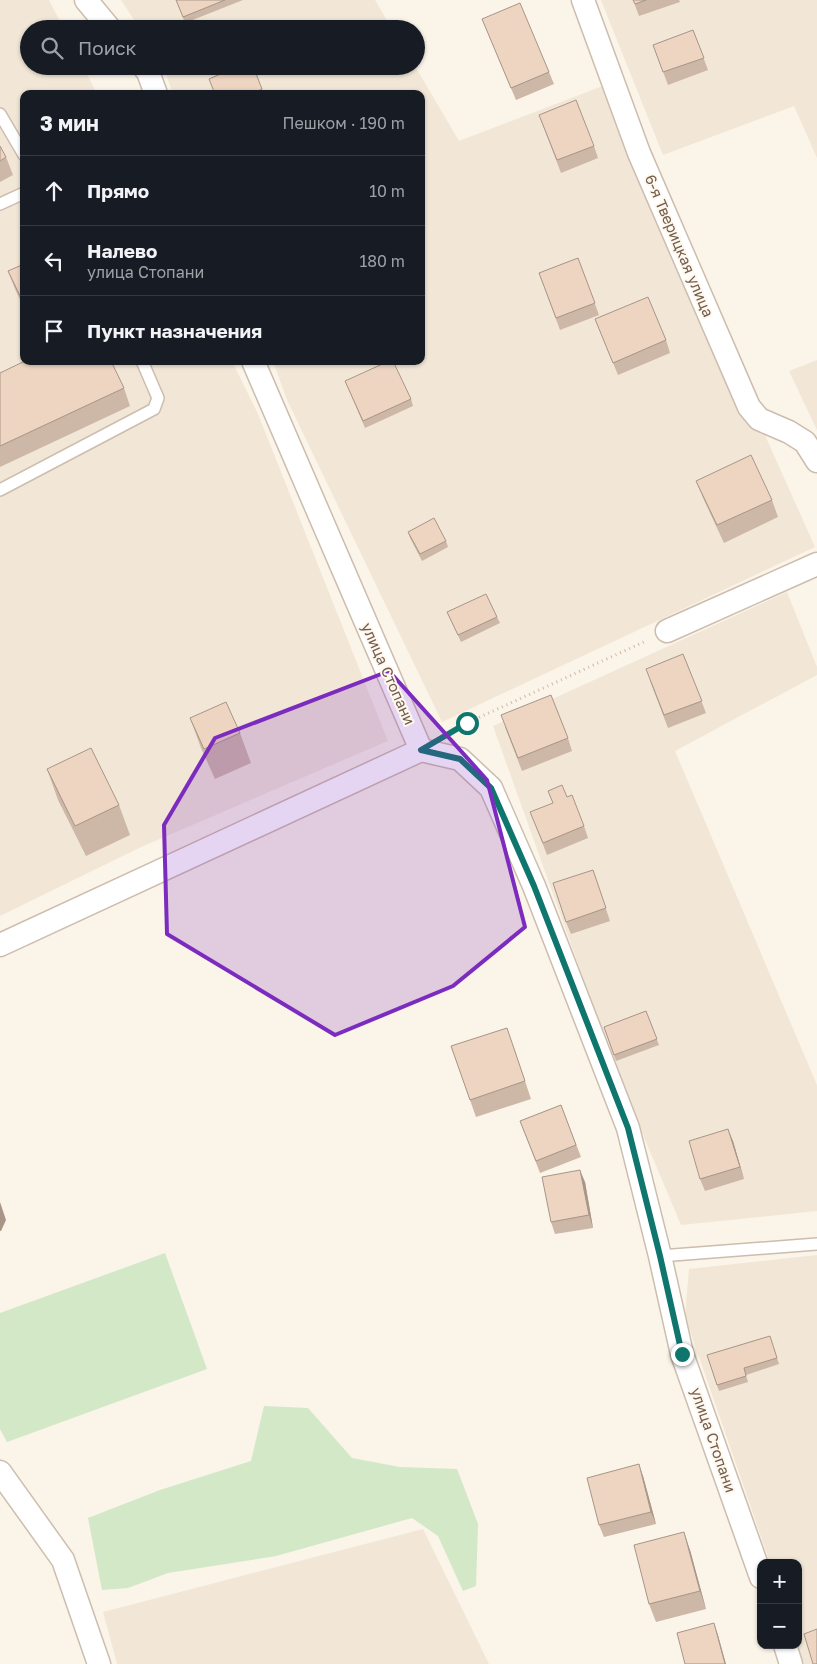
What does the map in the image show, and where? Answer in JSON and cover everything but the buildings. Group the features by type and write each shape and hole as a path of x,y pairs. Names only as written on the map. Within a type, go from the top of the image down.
{"street":[{"path":"86,0 103,20"},
{"name":"6-я Тверицкая улица","path":"583,0 639,153 749,407 759,419 789,432 804,442 817,460"},
{"path":"149,75 155,90"},
{"name":"улица Стопани","path":"255,365 421,750 460,759 491,788 534,886 628,1128 682,1354 757,1566"},
{"path":"667,632 817,564"},
{"path":"0,945 421,750"},
{"path":"0,1472 63,1560 99,1664"},
{"path":"786,1649 791,1664"}],"lane":[{"path":"0,114 20,148"},
{"path":"0,204 20,196"},
{"path":"0,490 154,409 158,398 144,365"},
{"path":"660,1256 817,1244"}],"path":[{"path":"421,750 467,723 667,632"}],"highlighted area":[{"path":"389,671 487,780 525,927 453,986 335,1035 167,934 164,825 215,738"}],"shaded area":[{"path":"0,0 49,0 59,20 20,20 20,75 88,75 95,90 20,90 20,365 234,365 258,414 388,741 139,848 0,916"},
{"path":"121,0 375,0 387,20 134,20"},
{"path":"601,0 817,0 817,158 794,106 663,155"},
{"path":"166,75 420,75 459,141 608,84 815,547 442,722 287,400 274,365 425,365 425,90 172,90"},
{"path":"817,360 817,430 789,371"},
{"path":"787,592 817,667 817,675 675,751 817,1085 817,1211 681,1225 617,1073 493,726"},
{"path":"817,1255 817,1664 804,1664 799,1649 802,1649 802,1559 769,1559 685,1316 689,1269"},
{"path":"423,1529 489,1664 117,1664 103,1612"}],"green space":[{"path":"165,1253 207,1369 7,1442 0,1429 0,1313"},
{"path":"264,1406 308,1408 352,1458 400,1467 457,1469 478,1524 476,1586 463,1591 438,1536 412,1518 276,1556 168,1573 128,1588 102,1590 88,1518 160,1490 251,1461"}],"route":[{"path":"467,723 421,750 460,759 491,788 534,886 628,1128 682,1354"}]}
